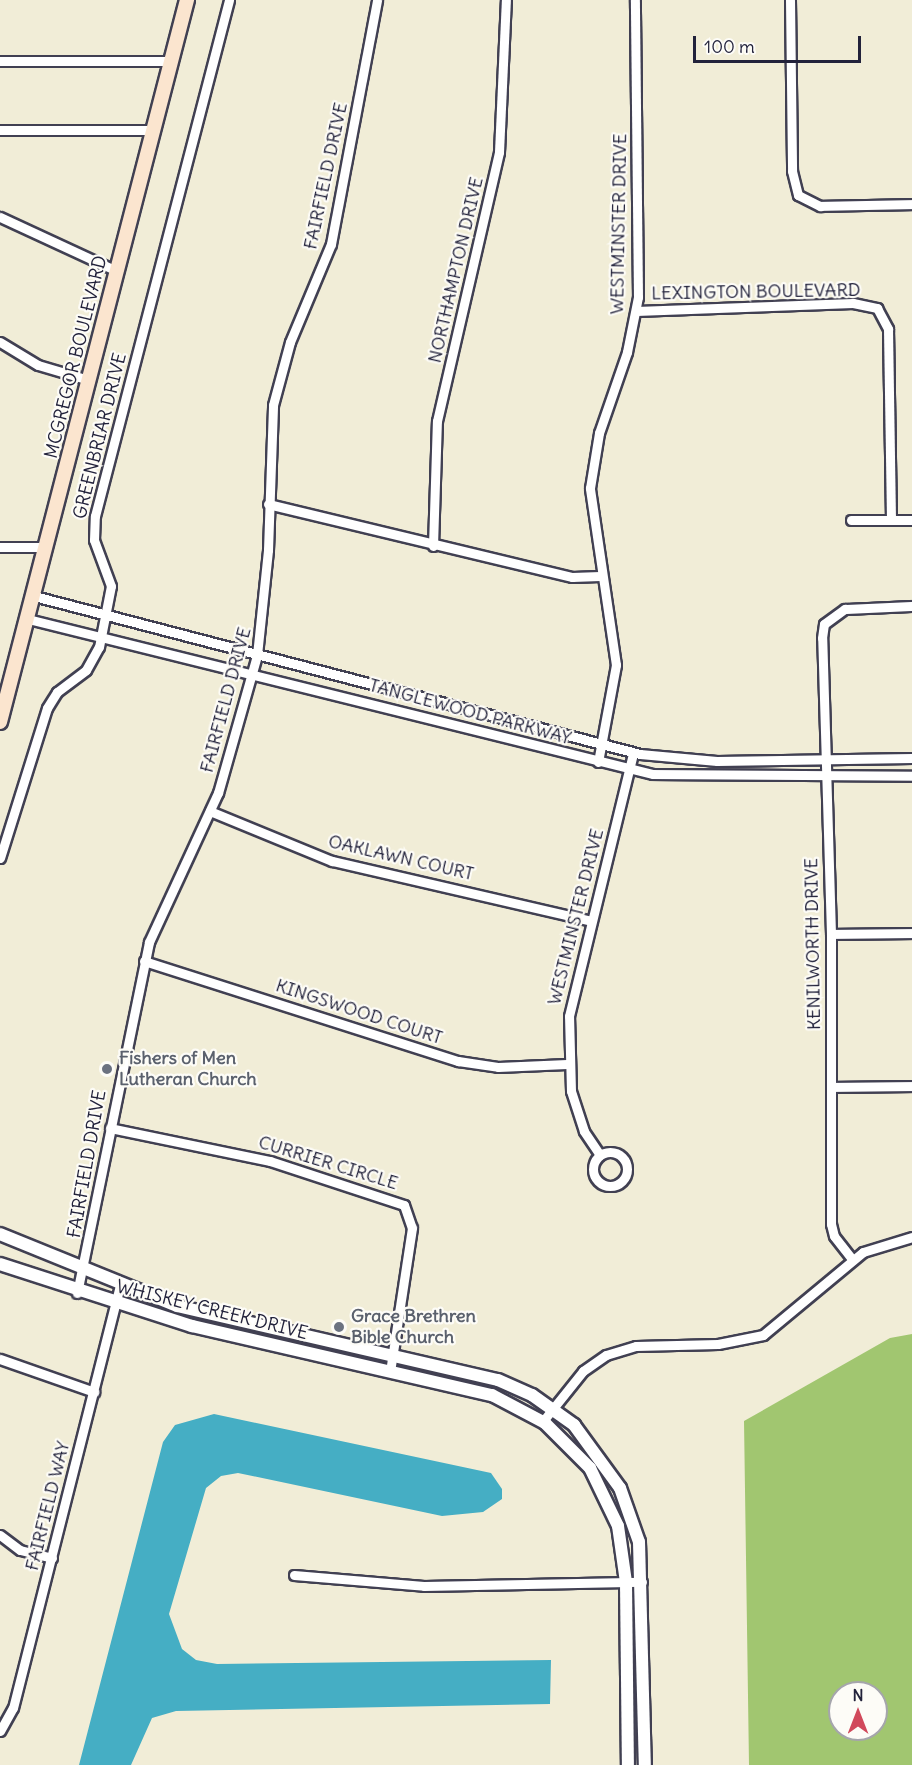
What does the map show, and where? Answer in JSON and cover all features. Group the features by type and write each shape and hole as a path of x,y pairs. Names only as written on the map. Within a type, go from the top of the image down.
{"main road":[{"name":"MCGREGOR BOULEVARD","path":"0,722 187,0"}],"street":[{"name":"GREENBRIAR DRIVE","path":"0,858 46,708 57,692 86,670 101,634 111,586 94,540 95,516 229,0"},
{"name":"FAIRFIELD DRIVE","path":"77,1293 84,1270 144,961 159,914 210,811 258,655 273,405 290,342 331,244 377,0"},
{"name":"NORTHAMPTON DRIVE","path":"433,546 437,421 500,152 506,0"},
{"name":"WESTMINSTER DRIVE","path":"598,762 616,665 600,576 590,500 593,462 636,311 635,0"},
{"path":"790,0 792,171 798,195 820,206 912,204"},
{"path":"0,61 171,61"},
{"path":"0,130 153,130"},
{"path":"0,217 117,271"},
{"name":"LEXINGTON BOULEVARD","path":"636,311 853,303 877,308 885,318 889,343 891,519"},
{"path":"0,342 38,365 89,380"},
{"path":"268,504 433,546 572,577 600,576"},
{"path":"851,520 912,520"},
{"path":"0,547 46,547"},
{"name":"TANGLEWOOD PARKWAY","path":"34,596 633,753 717,761 912,758"},
{"name":"KENILWORTH DRIVE","path":"852,1259 834,1236 831,1224 831,934 824,777 825,622 845,609 912,606"},
{"name":"TANGLEWOOD PARKWAY","path":"28,619 101,634 630,769 676,777 912,776"},
{"name":"WESTMINSTER DRIVE","path":"600,1155 579,1119 567,1064 568,1016 633,753"},
{"name":"OAKLAWN COURT","path":"210,811 332,861 591,921"},
{"path":"831,934 912,933"},
{"name":"KINGSWOOD COURT","path":"144,961 458,1061 516,1067 567,1064"},
{"path":"832,1087 912,1086"},
{"name":"CURRIER CIRCLE","path":"110,1128 270,1161 404,1205 412,1228 390,1371"},
{"name":"WHISKEY CREEK DRIVE","path":"0,1234 120,1285 214,1316 498,1380 552,1408 598,1451 620,1488 639,1542 642,1582 645,1765"},
{"path":"543,1421 583,1371 620,1350 733,1342 763,1335 852,1259 874,1246 912,1237"},
{"name":"WHISKEY CREEK DRIVE","path":"0,1264 77,1293 116,1304 492,1395 543,1421 573,1448 605,1494 618,1526 626,1582 628,1765"},
{"name":"FAIRFIELD WAY","path":"0,1731 13,1708 120,1285"},
{"path":"0,1359 94,1392"},
{"path":"0,1535 20,1550 52,1558"},
{"path":"294,1575 424,1586 642,1582"}],"green space":[{"path":"912,1334 912,1765 749,1765 744,1421 890,1338"}],"water":[{"path":"214,1414 491,1473 502,1489 502,1499 483,1512 442,1516 238,1473 221,1476 206,1488 169,1614 182,1649 196,1660 217,1664 551,1660 550,1704 176,1711 152,1718 131,1765 79,1765 163,1442 175,1425"}],"place":[{"name":"Fishers of Men Lutheran Church","path":"107,1069"},
{"name":"Grace Brethren Bible Church","path":"339,1327"}]}
